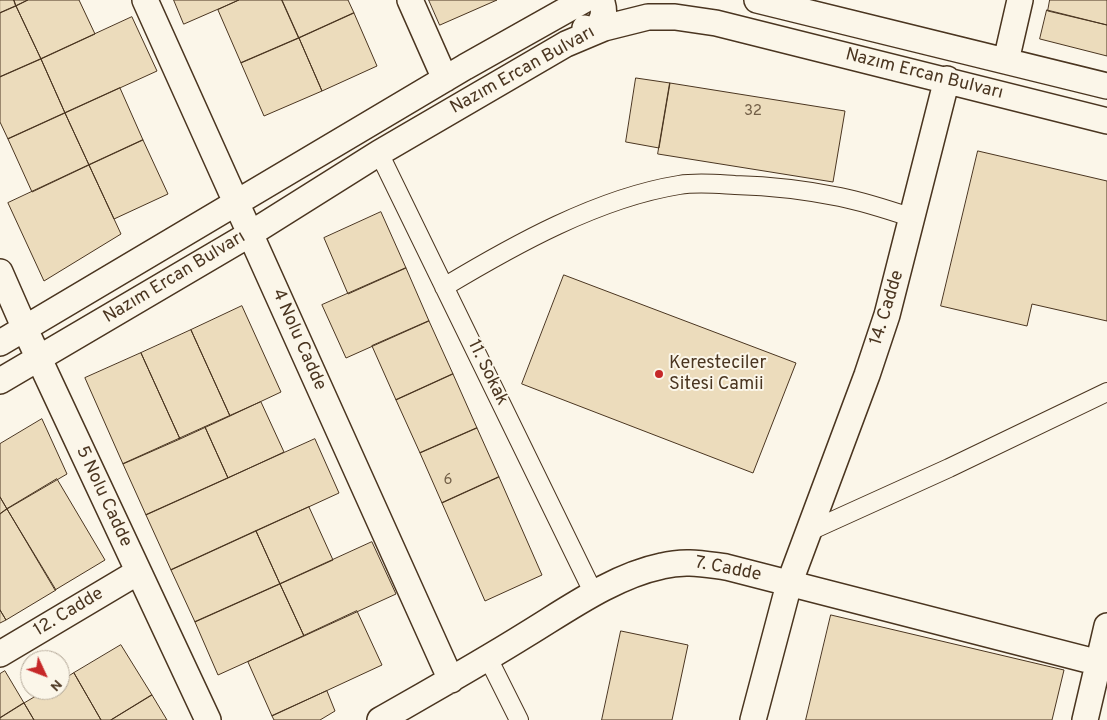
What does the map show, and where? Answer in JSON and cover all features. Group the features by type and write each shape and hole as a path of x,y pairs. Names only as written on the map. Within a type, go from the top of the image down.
{"street":[{"name":"4 Nolu Cadde","path":"144,0 451,680"},
{"path":"410,0 445,79"},
{"path":"573,3 578,24 594,31 603,20 601,0"},
{"path":"1006,61 1020,0"},
{"name":"Nazım Ercan Bulvarı","path":"770,1 1107,86"},
{"name":"Nazım Ercan Bulvarı","path":"0,343 573,3"},
{"name":"Nazım Ercan Bulvarı","path":"0,381 250,234 378,153 566,44 594,31 648,17 675,17 716,22 1107,121"},
{"name":"14. Cadde","path":"753,720 789,584 810,531 887,315 947,80"},
{"name":"11. Sokak","path":"378,153 594,594"},
{"path":"444,287 496,256 589,211 652,190 681,184 756,186 796,190 840,197 913,218"},
{"name":"5 Nolu Cadde","path":"0,272 24,329 208,720"},
{"path":"810,531 949,468 1107,392"},
{"name":"7. Cadde","path":"380,720 451,680 594,594 644,571 662,565 688,562 726,568 1103,664"},
{"name":"12. Cadde","path":"0,654 138,572"},
{"path":"1085,720 1103,664 1107,626"},
{"path":"488,658 520,720"}],"building":[{"path":"0,0 14,0 16,6 0,13"},
{"path":"14,0 28,0 16,6"},
{"path":"28,0 79,0 95,34 41,59 16,6"},
{"path":"174,0 239,0 184,24"},
{"path":"239,0 282,0 299,38 241,63 218,10"},
{"path":"282,0 348,0 354,13 299,38"},
{"path":"429,0 497,0 440,25"},
{"path":"1050,0 1107,0 1107,25 1048,11"},
{"path":"16,6 41,59 0,77 0,13"},
{"path":"1047,10 1107,25 1107,56 1040,39"},
{"path":"354,13 377,66 322,91 299,38"},
{"path":"132,17 157,71 65,113 41,59"},
{"path":"299,38 322,91 264,116 241,63"},
{"path":"41,59 65,113 8,139 0,122 0,77"},
{"path":"636,78 670,83 659,148 626,142"},
{"path":"670,83 845,111 833,182 658,154"},
{"path":"120,88 143,140 89,165 65,113"},
{"path":"65,113 89,165 32,192 8,139"},
{"path":"143,140 168,194 114,219 89,165"},
{"path":"978,151 1107,181 1107,321 1032,304 1027,326 941,306"},
{"path":"89,165 121,234 44,281 8,203"},
{"path":"381,212 406,268 348,294 324,238"},
{"path":"406,268 429,321 346,358 322,305"},
{"name":"Keresteciler Sitesi Camii","path":"564,275 796,363 753,473 522,384"},
{"path":"242,306 281,392 230,416 191,330"},
{"path":"429,321 453,374 396,400 372,346"},
{"path":"191,330 230,416 180,439 141,353"},
{"path":"141,353 180,439 123,464 85,378"},
{"path":"453,374 477,428 420,453 396,400"},
{"path":"261,402 284,452 228,478 205,427"},
{"path":"42,419 67,474 7,509 0,497 0,444"},
{"path":"205,427 228,478 146,515 123,464"},
{"path":"477,428 499,477 442,503 420,453"},
{"path":"315,439 339,493 171,570 146,515"},
{"path":"499,477 542,575 485,601 442,503"},
{"path":"57,479 105,560 55,590 7,509"},
{"path":"0,497 7,509 0,514"},
{"path":"309,507 333,560 280,584 256,531"},
{"path":"7,509 56,590 6,620 0,610 0,514"},
{"path":"256,531 280,584 195,622 171,570"},
{"path":"372,542 396,594 304,636 280,584"},
{"path":"280,584 304,636 218,675 195,622"},
{"path":"0,610 6,620 0,623"},
{"path":"357,611 382,665 272,716 248,662"},
{"path":"831,615 1064,670 1052,720 806,720"},
{"path":"621,631 688,645 672,720 602,720"},
{"path":"121,645 152,695 111,720 101,720 74,673"},
{"path":"5,671 20,696 20,700 24,703 0,718 0,674"},
{"path":"74,673 101,720 34,720 24,703 29,700 70,700 70,676"},
{"path":"327,691 335,711 320,720 274,720 272,716"},
{"path":"152,695 167,720 111,720"},
{"path":"24,703 34,720 0,720 0,718"}],"place":[{"name":"Keresteciler Sitesi Camii","path":"659,374"}]}
